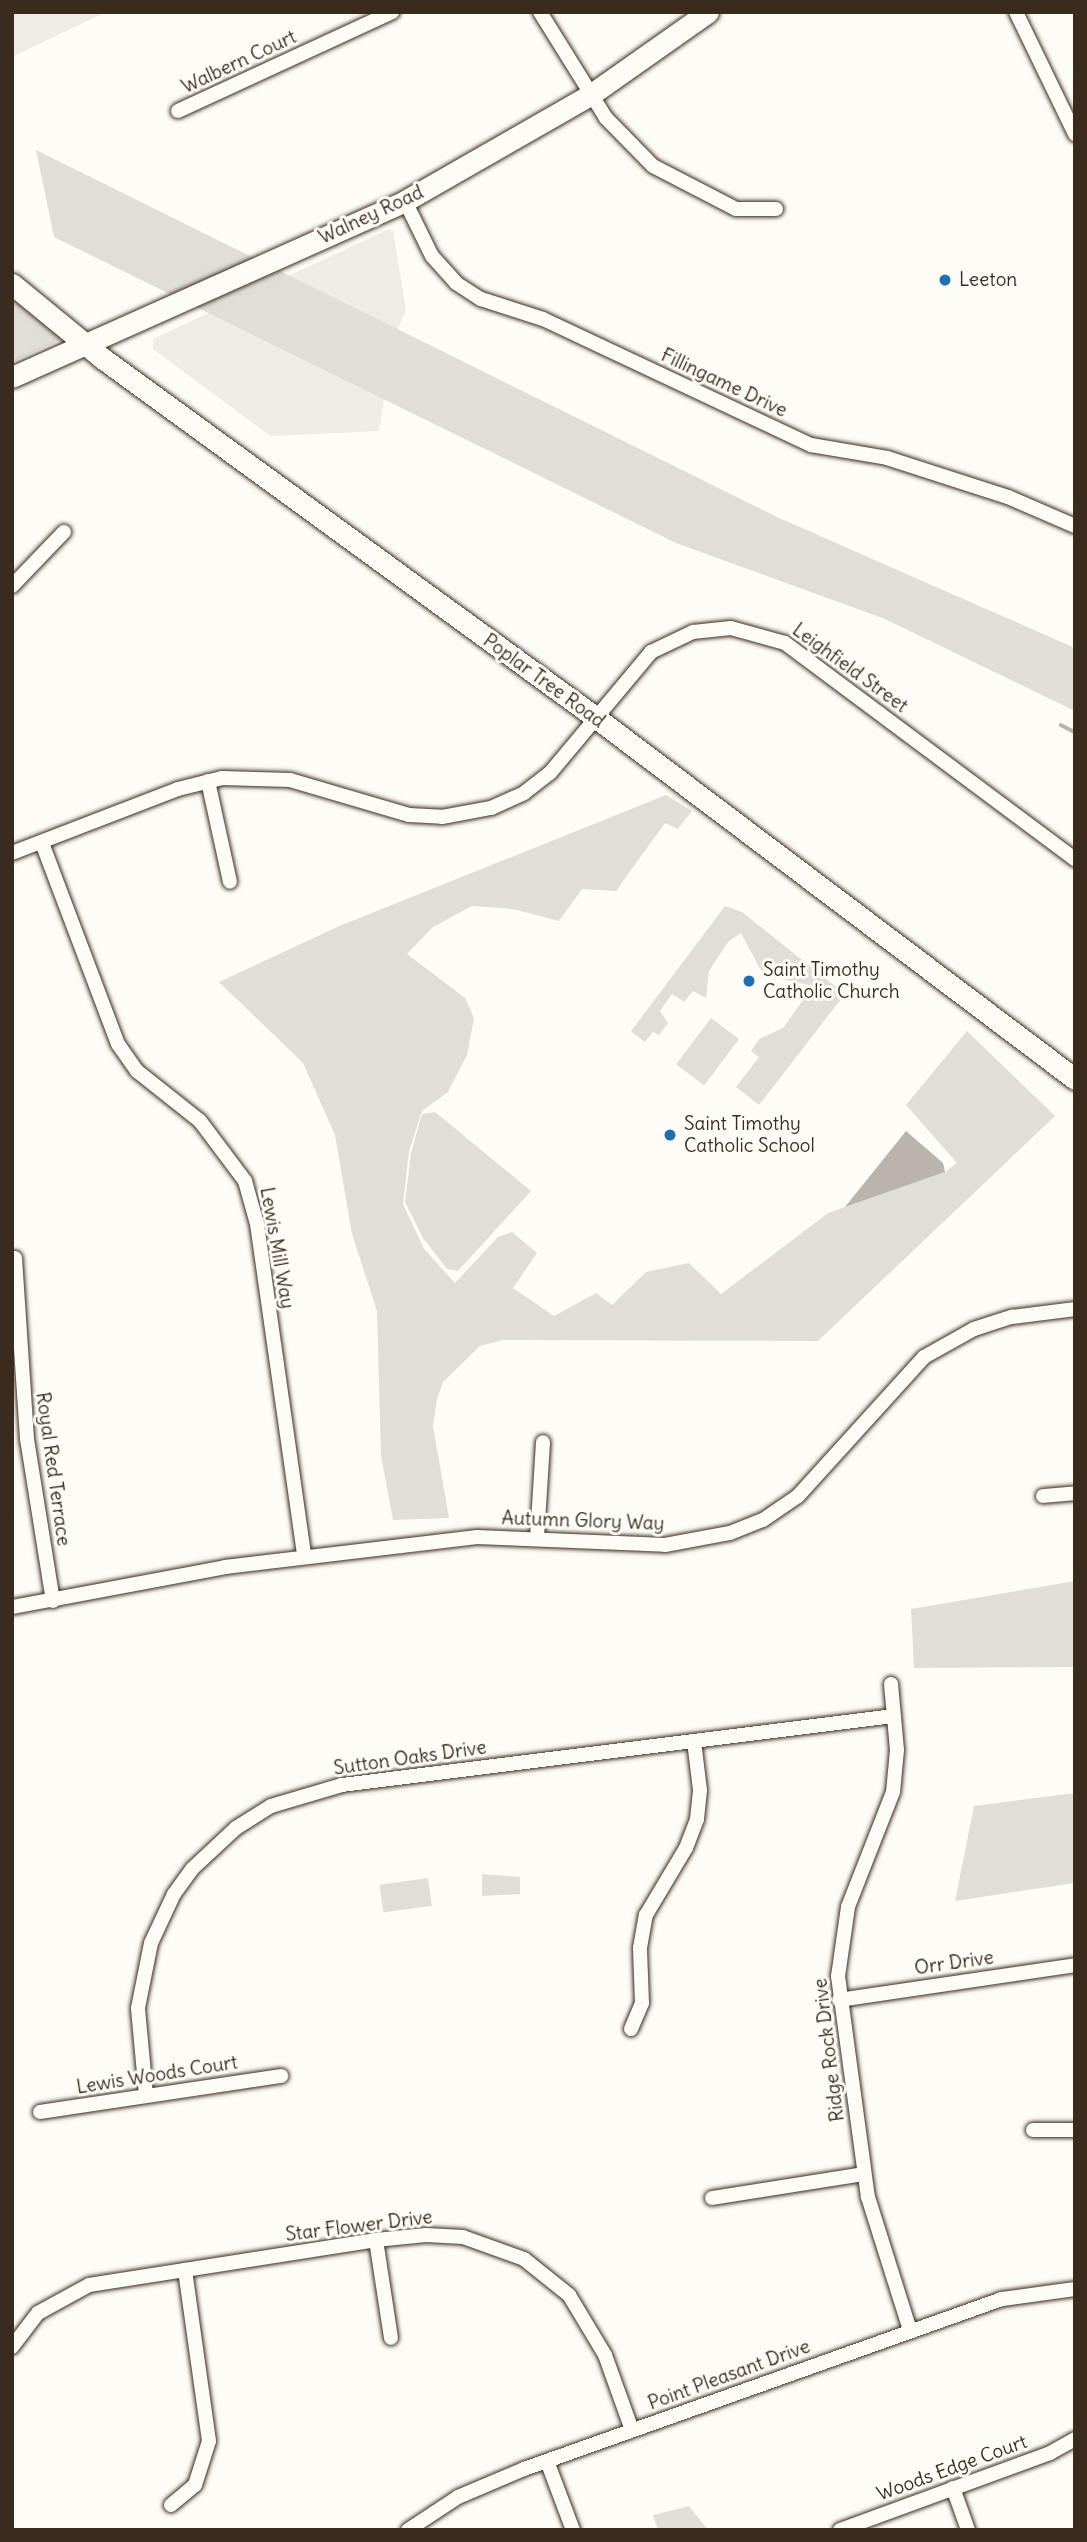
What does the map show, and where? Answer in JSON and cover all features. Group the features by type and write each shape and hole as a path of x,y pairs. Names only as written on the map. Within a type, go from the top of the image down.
{"main road":[{"name":"Walney Road","path":"12,377 405,201 590,95 708,12"},
{"name":"Poplar Tree Road","path":"12,284 86,345 595,717 1075,1079"}],"street":[{"name":"Walbern Court","path":"178,111 392,12"},
{"path":"540,12 590,95 637,153 672,179 736,209 776,209"},
{"path":"1016,12 1075,134"},
{"name":"Fillingame Drive","path":"405,201 432,256 456,283 481,299 543,319 811,445 887,458 1008,497 1075,526"},
{"path":"12,586 64,531"},
{"name":"Leighfield Street","path":"12,853 208,781 273,778 409,815 460,816 508,801 541,781 635,667 670,640 706,629 755,631 785,643 1075,859"},
{"path":"208,781 229,882"},
{"name":"Lewis Mill Way","path":"42,843 118,1044 137,1072 200,1121 245,1181 257,1224 304,1556"},
{"name":"Royal Red Terrace","path":"15,1258 27,1438 53,1601"},
{"name":"Autumn Glory Way","path":"12,1607 304,1556 477,1537 537,1538 606,1545 665,1545 730,1533 763,1520 798,1496 832,1462 892,1387 924,1357 974,1329 999,1321 1075,1309"},
{"path":"537,1538 543,1442"},
{"path":"1043,1496 1075,1493"},
{"name":"Ridge Rock Drive","path":"891,1684 897,1751 893,1792 848,1908 839,1947 839,2000 864,2174 880,2247 910,2330"},
{"name":"Sutton Oaks Drive","path":"146,2095 138,2008 151,1943 188,1874 220,1840 253,1816 290,1798 342,1785 894,1716"},
{"path":"631,2029 642,2003 640,1948 646,1915 686,1848 697,1819 700,1790 694,1741"},
{"name":"Orr Drive","path":"839,2000 1075,1965"},
{"name":"Lewis Woods Court","path":"40,2112 281,2076"},
{"path":"1032,2130 1075,2130"},
{"path":"712,2198 864,2174"},
{"name":"Star Flower Drive","path":"12,2347 38,2314 76,2290 185,2270 376,2241 426,2235 463,2237 507,2251 541,2270 569,2295 593,2328 632,2430"},
{"path":"376,2241 391,2338"},
{"path":"171,2505 195,2485 209,2441 185,2270"},
{"name":"Point Pleasant Drive","path":"408,2530 458,2497 632,2430 1002,2299 1075,2289"},
{"name":"Woods Edge Court","path":"840,2530 1050,2453 1075,2439"},
{"path":"547,2461 573,2530"},
{"path":"953,2488 968,2530"}],"shaded area":[{"path":"12,12 106,12 12,57"},
{"path":"36,150 777,517 1075,648 1075,711 885,619 676,543 54,237"},
{"path":"387,230 393,230 406,310 394,338 379,431 270,436 153,349 153,339"},
{"path":"12,293 68,336 12,362"},
{"path":"666,795 692,811 678,829 665,823 616,891 582,889 559,921 513,909 472,906 433,927 407,954 465,998 474,1018 467,1055 448,1092 422,1111 409,1152 403,1204 424,1249 455,1283 498,1237 512,1232 537,1253 513,1288 554,1316 596,1293 612,1305 646,1272 689,1263 721,1294 828,1213 945,1172 957,1163 906,1105 967,1031 1055,1116 818,1341 503,1340 480,1346 443,1382 437,1399 433,1426 449,1518 393,1520 381,1456 377,1311 352,1234 335,1135 303,1063 219,982 337,927"},
{"path":"725,906 742,912 845,994 759,1105 736,1087 759,1057 751,1051 759,1039 783,1028 813,986 769,976 760,969 741,933 728,942 709,971 706,998 693,991 684,1002 672,994 660,1011 668,1023 659,1035 653,1032 645,1042 631,1031"},
{"path":"711,1018 739,1039 704,1085 676,1064"},
{"path":"435,1112 531,1191 458,1271 447,1269 423,1238 405,1202 411,1153 422,1114"},
{"path":"906,1131 943,1163 945,1172 845,1207"},
{"path":"1075,1581 1075,1667 914,1668 911,1609"},
{"path":"1075,1793 1075,1883 955,1901 974,1806"},
{"path":"482,1874 520,1877 520,1894 482,1896"},
{"path":"428,1878 432,1906 383,1913 379,1885"},
{"path":"689,2506 708,2530 658,2530 653,2515"}],"waterway":[{"path":"1061,725 1075,732"}],"place":[{"name":"Leeton","path":"945,280"},
{"name":"Saint Timothy Catholic Church","path":"749,981"},
{"name":"Saint Timothy Catholic School","path":"670,1135"}]}
